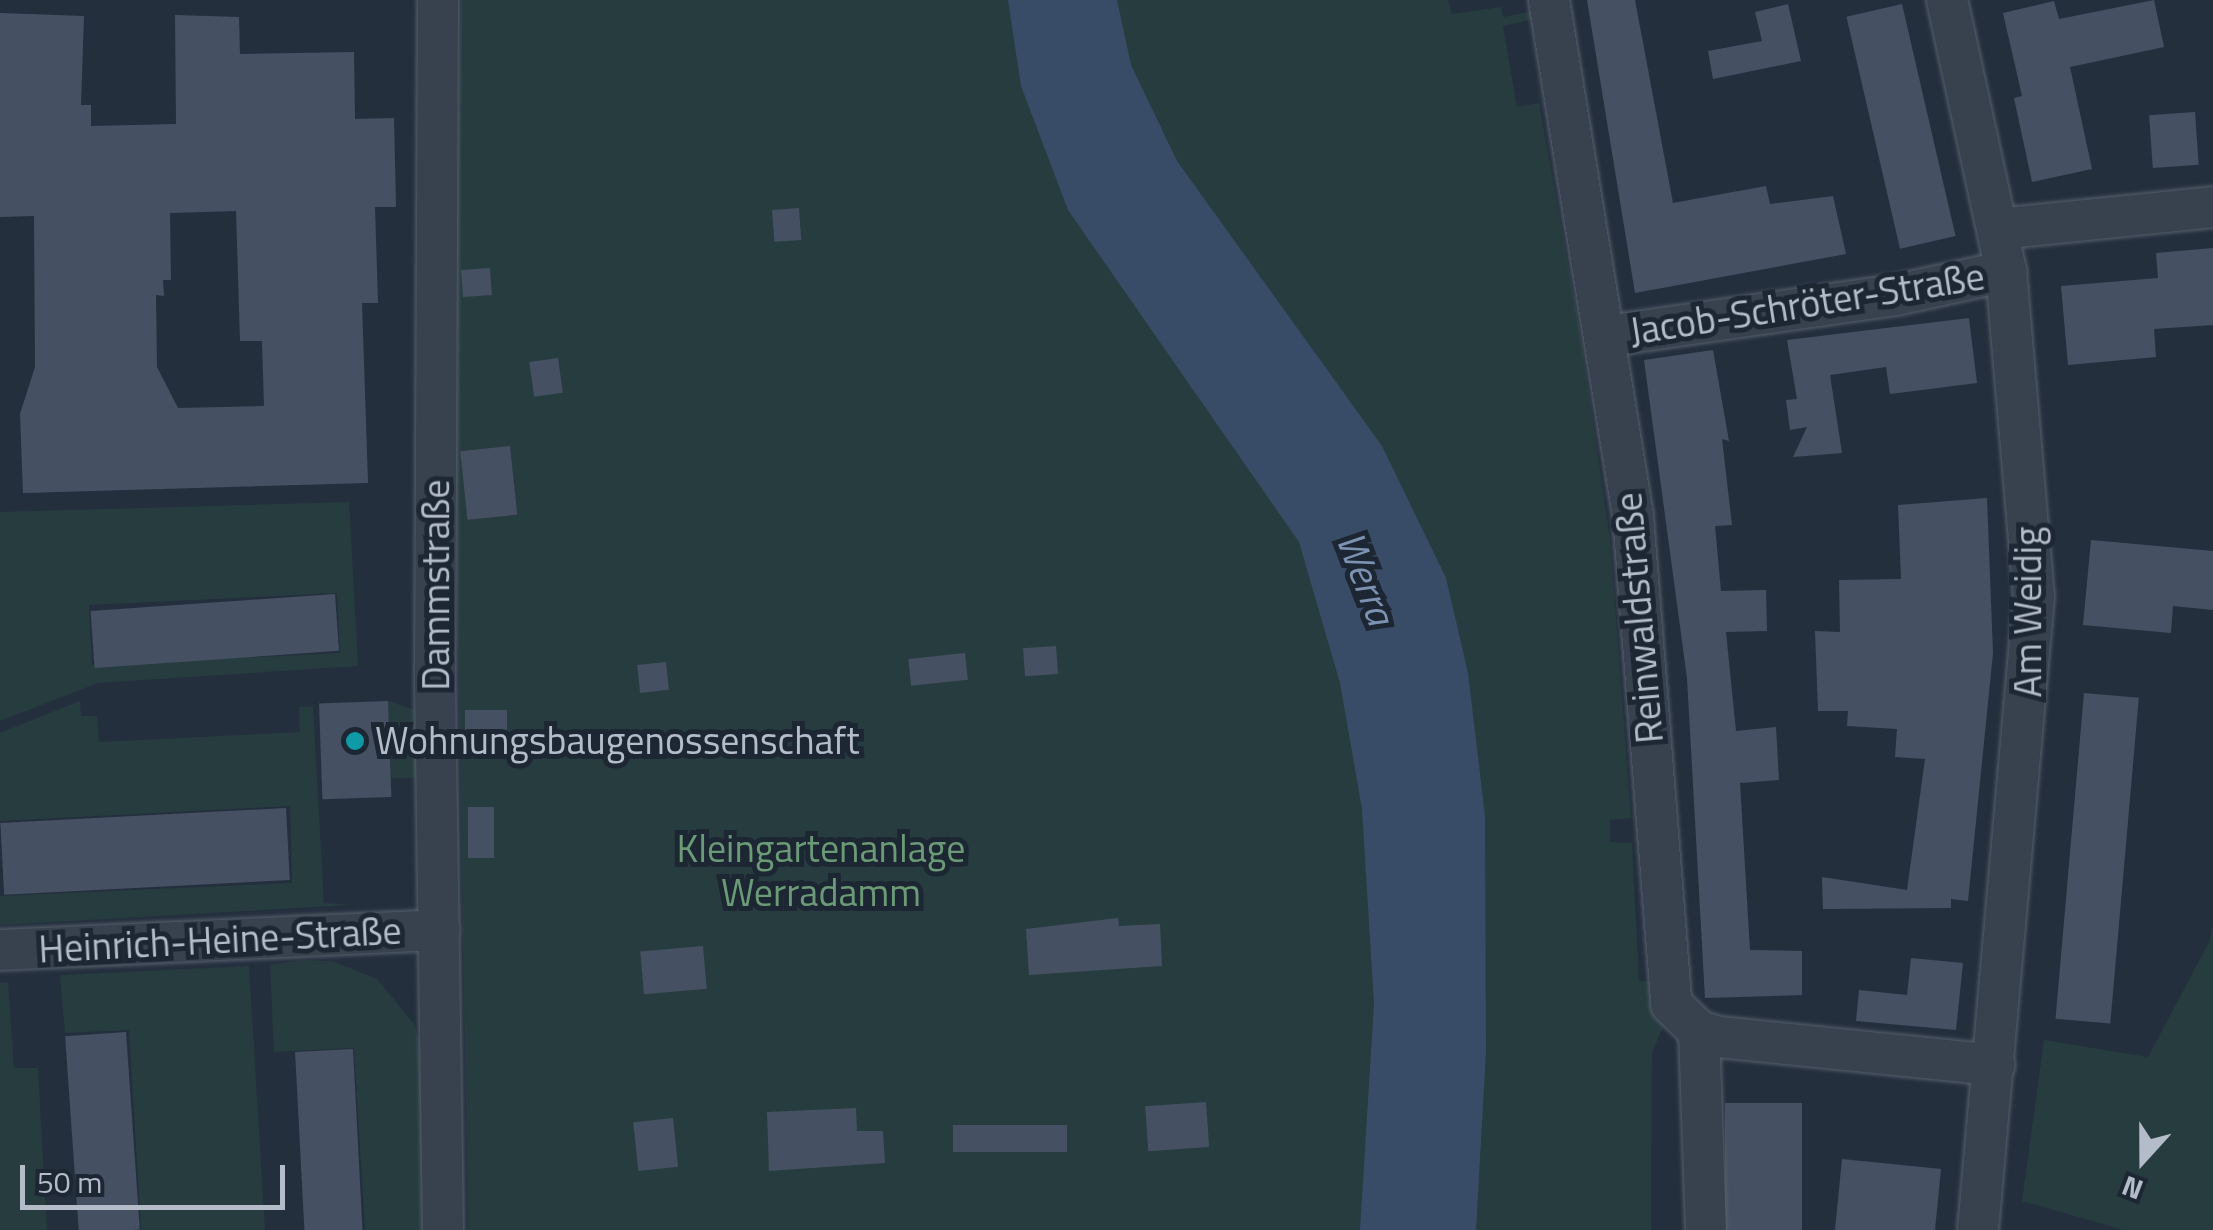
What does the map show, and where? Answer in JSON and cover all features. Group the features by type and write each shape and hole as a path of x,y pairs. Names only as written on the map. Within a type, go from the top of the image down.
{"street":[{"name":"Dammstraße","path":"438,0 443,1230"},
{"name":"Reinwaldstraße","path":"1549,0 1607,336 1632,516 1666,981 1672,1004 1699,1031"},
{"name":"Am Weidig","path":"1947,0 2006,271 2034,596 1978,1230"},
{"path":"1998,228 2213,207"},
{"name":"Jacob-Schröter-Straße","path":"1607,336 1896,295 2006,271"},
{"name":"Heinrich-Heine-Straße","path":"0,950 440,930"},
{"path":"1706,1230 1699,1031 1995,1065"}],"green space":[{"name":"Kleingartenanlage Werradamm","path":"461,0 1448,0 1452,14 1501,7 1503,17 1534,11 1536,19 1503,26 1517,107 1539,103 1579,325 1610,539 1631,818 1610,820 1610,842 1632,843 1639,981 1652,982 1665,1023 1652,1053 1651,1230 468,1230 453,330"},
{"path":"349,502 358,666 98,683 0,721 0,512","holes":["337,593 340,653 92,665 89,605"]},
{"path":"80,701 81,716 97,716 99,742 300,732 299,707 313,706 324,903 351,905 0,925 0,896 292,883 290,806 0,821 0,733"},
{"path":"388,701 415,710 418,778 391,778"},
{"path":"2213,920 2213,1230 2124,1230 2022,1201 2044,1040 2148,1057 2209,942"},
{"path":"332,961 377,979 414,1024 421,1048 424,1230 365,1230 354,1048 274,1052 270,965"},
{"path":"249,966 265,1230 141,1230 129,1030 65,1033 60,975"},
{"path":"8,982 14,1068 38,1068 47,1230 0,1230 0,983"}],"water":[{"name":"Werra","path":"1008,0 1117,0 1131,65 1177,161 1382,446 1446,578 1468,673 1485,816 1486,1051 1476,1230 1360,1230 1374,1004 1362,809 1340,683 1299,542 1068,210 1021,86"}],"building":[{"path":"1587,0 1635,0 1673,203 1766,186 1770,204 1833,196 1846,254 1635,293"},
{"path":"2154,0 2164,47 2070,67 2092,169 2032,182 2014,98 2022,96 2003,13 2054,1 2059,19"},
{"path":"1788,4 1801,61 1713,79 1708,51 1762,41 1755,12"},
{"path":"1902,4 1956,236 1900,249 1846,17"},
{"path":"0,13 84,16 81,105 91,105 91,126 176,124 175,15 239,17 240,54 354,52 355,119 394,118 396,207 375,207 378,303 362,303 368,483 23,493 20,414 35,367 34,216 0,217","holes":["236,211 240,341 262,341 264,406 178,408 157,367 156,295 164,296 163,280 171,280 170,213"]},
{"path":"2195,112 2199,165 2153,168 2149,115"},
{"path":"799,208 801,240 774,242 772,210"},
{"path":"2213,248 2213,325 2154,329 2156,357 2068,365 2061,286 2158,278 2156,253"},
{"path":"490,268 492,295 463,297 461,270"},
{"path":"1969,318 1977,383 1890,394 1886,367 1830,375 1842,453 1793,457 1807,427 1790,430 1786,400 1797,399 1787,340"},
{"path":"1713,350 1729,441 1722,439 1732,525 1715,526 1721,591 1766,590 1767,631 1726,632 1736,731 1776,727 1779,780 1740,783 1750,950 1802,951 1802,995 1705,998 1687,678 1644,360"},
{"path":"558,358 563,393 534,397 529,362"},
{"path":"510,446 517,515 467,520 460,451"},
{"path":"1987,498 1993,653 1968,901 1951,899 1951,908 1823,909 1822,877 1907,890 1925,759 1895,757 1897,729 1847,726 1848,711 1818,711 1815,631 1840,632 1839,580 1901,579 1898,505"},
{"path":"2091,540 2213,551 2213,610 2173,606 2171,633 2083,625"},
{"path":"335,594 339,651 95,668 91,611"},
{"path":"1056,646 1058,674 1025,676 1023,648"},
{"path":"965,653 968,680 911,686 908,659"},
{"path":"666,662 669,690 640,693 637,665"},
{"path":"2084,693 2139,698 2110,1024 2056,1019"},
{"name":"Wohnungsbaugenossenschaft","path":"388,701 391,797 322,799 319,703"},
{"path":"465,710 507,710 507,746 465,746"},
{"path":"468,807 494,807 494,858 468,858"},
{"path":"286,808 290,880 4,895 0,823"},
{"path":"1118,918 1119,926 1160,924 1162,966 1029,975 1026,929"},
{"path":"703,946 707,989 644,994 640,951"},
{"path":"1911,958 1963,963 1956,1030 1856,1021 1859,990 1907,995"},
{"path":"126,1032 140,1230 79,1230 65,1036"},
{"path":"353,1049 362,1230 304,1230 295,1052"},
{"path":"1206,1102 1209,1147 1148,1151 1145,1106"},
{"path":"1725,1103 1802,1103 1802,1230 1725,1230"},
{"path":"856,1108 857,1131 883,1131 885,1163 769,1171 767,1112"},
{"path":"673,1118 678,1167 638,1171 633,1122"},
{"path":"953,1125 1067,1125 1067,1152 953,1152"},
{"path":"1842,1159 1941,1169 1935,1230 1835,1230"}],"place":[{"name":"Wohnungsbaugenossenschaft","path":"355,741"}]}
